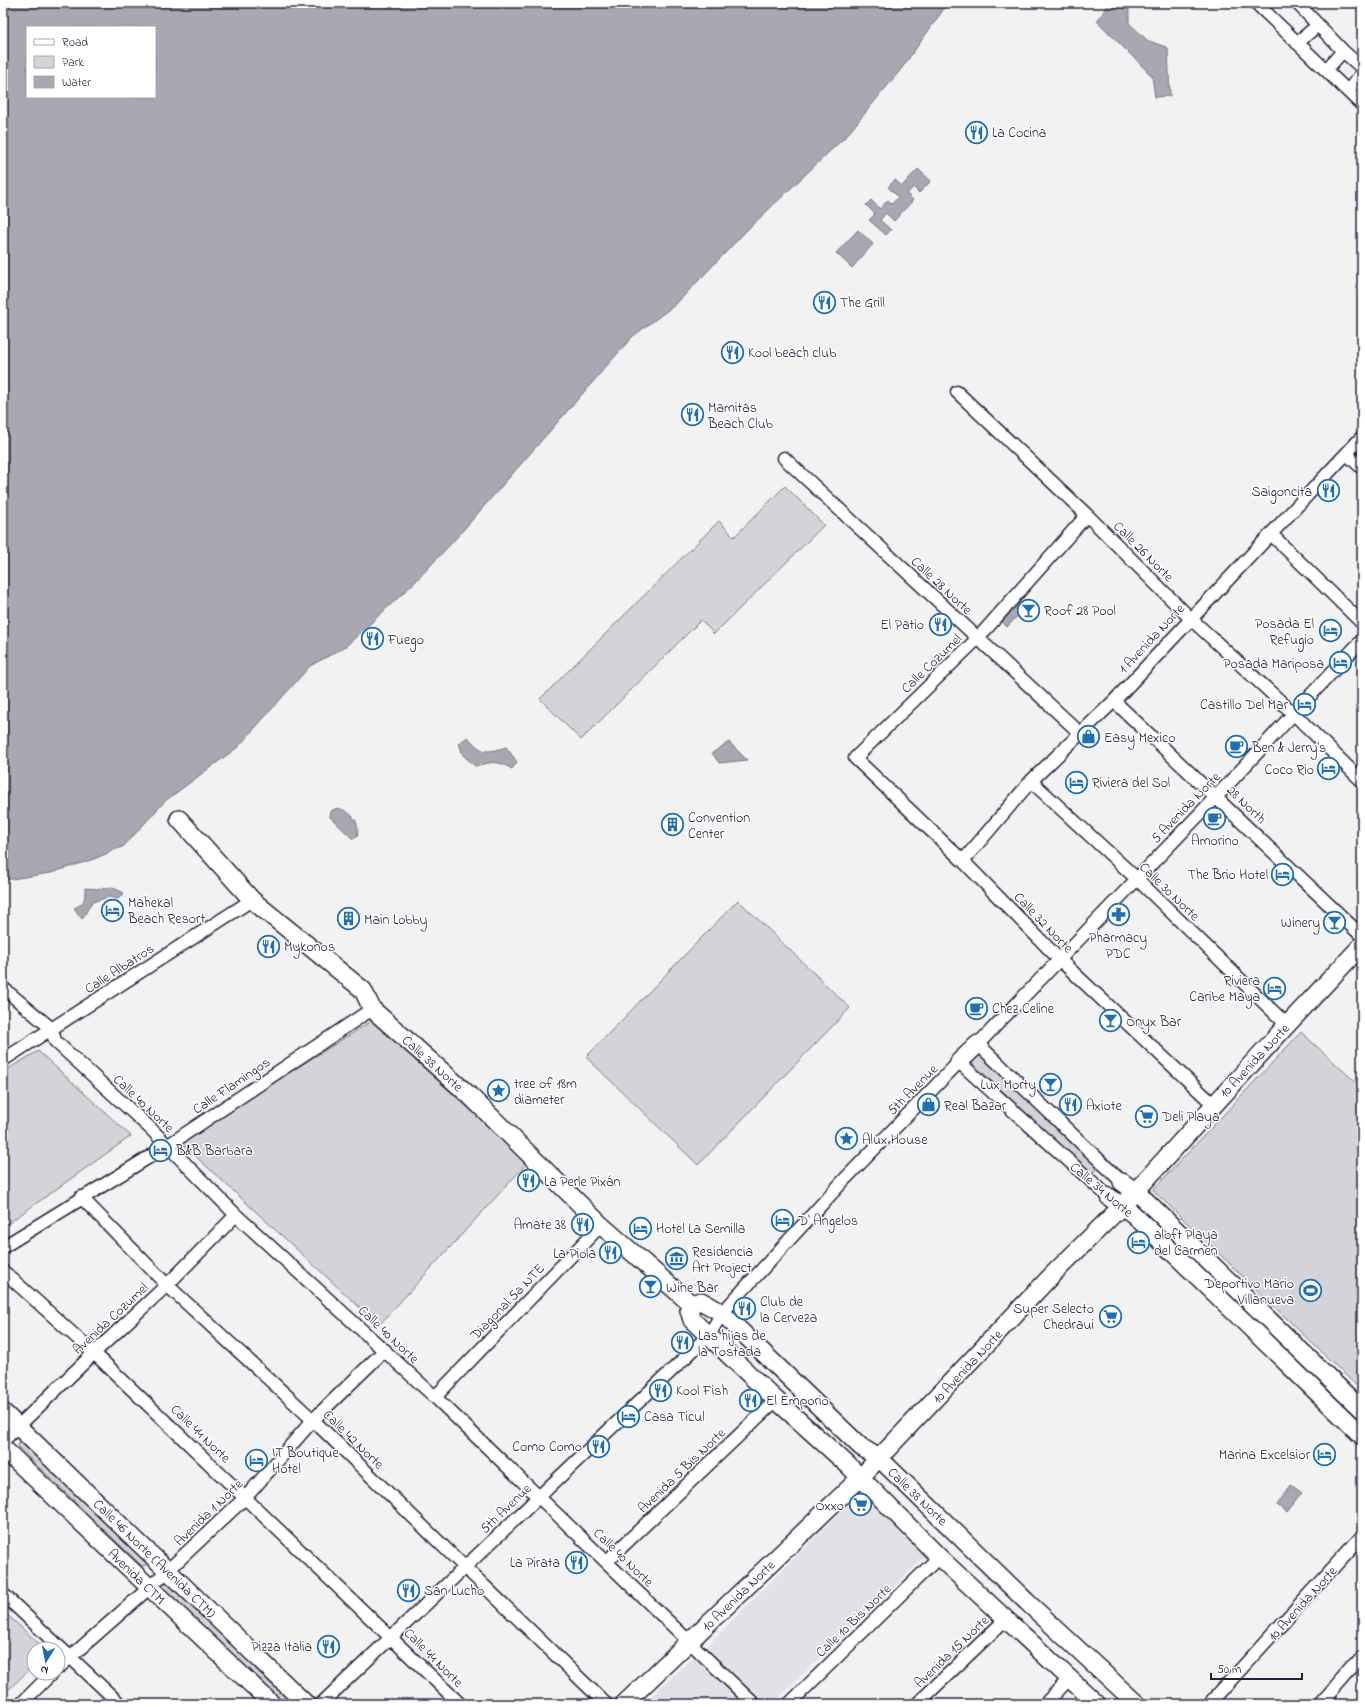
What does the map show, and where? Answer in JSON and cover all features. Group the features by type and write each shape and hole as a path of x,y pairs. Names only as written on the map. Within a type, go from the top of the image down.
{"main road":[{"name":"Calle 38 Norte","path":"179,819 252,900 363,990 372,1009 469,1096 601,1225 691,1304"},
{"name":"10 Avenida Norte","path":"624,1704 685,1637 861,1477 966,1368 1052,1275 1129,1186 1213,1104 1362,945"},
{"path":"959,1062 978,1044"},
{"name":"Calle 34 Norte","path":"1129,1186 1362,1410"},
{"name":"Calle 34 Norte","path":"1116,1201 1273,1349 1362,1436"},
{"name":"Calle 38 Norte","path":"691,1304 701,1301 722,1313 861,1447 879,1458 1027,1602 1137,1704"},
{"name":"Calle 38 Norte","path":"691,1304 689,1310 692,1320 776,1400 861,1477 939,1557 1097,1704"},
{"path":"1273,1349 1286,1336"},
{"name":"Calle 46 Norte (Avenida CTM)","path":"3,1412 306,1704"},
{"name":"Avenida CTM","path":"3,1448 272,1704"},
{"path":"1006,1619 1027,1602"}],"street":[{"path":"1256,3 1362,105"},
{"path":"1297,3 1343,51 1362,68"},
{"path":"1297,43 1318,25"},
{"path":"1326,70 1343,51"},
{"path":"1348,91 1362,73"},
{"name":"Calle 26 Norte","path":"957,392 1088,515 1190,618 1294,714 1362,781"},
{"name":"1 Avenida Norte","path":"964,860 1032,781 1114,701 1190,618 1362,437"},
{"path":"1347,454 1362,468"},
{"name":"Calle 28 Norte","path":"784,458 1080,733"},
{"name":"Calle Cozumel","path":"855,758 978,638 1088,515"},
{"path":"1271,534 1362,623"},
{"name":"5 Avenida Norte","path":"978,1044 1217,796 1362,640"},
{"name":"28 North","path":"1114,701 1217,796 1362,936"},
{"name":"Calle 32 Norte","path":"855,758 964,860 1059,960 1213,1104"},
{"name":"Calle 30 Norte","path":"1032,781 1137,879 1286,1025"},
{"name":"Calle Albatros","path":"3,1060 252,900"},
{"name":"Calle 40 Norte","path":"3,988 52,1029 55,1041 167,1146 236,1215 435,1397 754,1704"},
{"name":"Calle Flamingos","path":"3,1247 81,1197 167,1146 372,1009"},
{"name":"Calle 34 Norte","path":"978,1044 1129,1186"},
{"name":"Calle 34 Norte","path":"959,1062 1116,1201"},
{"name":"5th Avenue","path":"322,1704 709,1335 722,1313 844,1180 959,1062"},
{"name":"Calle 42 Norte","path":"81,1197 168,1285 313,1420 606,1704"},
{"name":"Avenida Cozumel","path":"3,1441 94,1353 168,1285 236,1215"},
{"name":"Diagonal 5a NTE","path":"435,1397 601,1225"},
{"name":"Calle 44 Norte","path":"3,1271 94,1353 246,1497 393,1637 460,1704"},
{"name":"Avenida 1 Norte","path":"66,1660 168,1571 246,1497 313,1420 385,1350"},
{"name":"Avenida 5 Bis Norte","path":"607,1561 776,1400"},
{"name":"10 Avenida Norte","path":"1209,1704 1362,1536"},
{"name":"Calle 10 Bis Norte","path":"788,1704 939,1557"},
{"path":"3,1594 120,1704"},
{"name":"Avenida 15 Norte","path":"917,1704 1006,1619"},
{"path":"1320,1704 1362,1656"},
{"path":"1045,1704 1069,1679"},
{"path":"21,1704 44,1681"}],"shaded area":[{"path":"862,1490 928,1554 772,1704 642,1704 710,1643"}],"green space":[{"path":"785,486 824,525 714,634 701,620 581,740 540,699 719,521 734,537"},
{"path":"738,900 850,1008 698,1165 586,1057"},
{"path":"372,1021 528,1162 379,1325 179,1141"},
{"name":"Deportivo Mario Villanueva","path":"1301,1032 1362,1088 1362,1391 1153,1190"},
{"path":"38,1051 131,1136 3,1227 3,1072"},
{"path":"980,1055 1095,1165 1097,1170 1094,1172 1088,1170 972,1063"},
{"path":"1133,1198 1277,1337 1274,1339 1135,1208"},
{"path":"1286,1347 1362,1420 1362,1427 1283,1350"},
{"path":"19,1443 24,1444 148,1560 147,1565 142,1566 18,1447"},
{"path":"167,1581 290,1699 288,1703 283,1704 163,1588 163,1585"},
{"path":"3,1611 36,1641 26,1641 26,1673 3,1695"}],"water":[{"path":"3,3 948,3 902,68 847,135 747,230 676,304 632,337 458,536 415,582 345,647 310,666 238,747 165,801 124,846 94,859 51,873 5,880 3,883"},
{"path":"1107,7 1129,9 1129,23 1147,40 1168,48 1170,96 1155,97 1152,76 1097,21"},
{"path":"918,169 931,181 919,193 913,187 907,194 913,200 894,221 886,213 880,220 891,230 886,235 869,220 875,214 866,205 871,200 880,209 888,200 892,204 898,197 888,187 895,180 902,186"},
{"path":"858,230 873,244 852,268 836,253"},
{"path":"1020,602 1026,607 1007,627 1002,622"},
{"path":"468,737 477,747 485,751 506,747 517,762 512,769 498,763 475,766 463,755 459,743"},
{"path":"729,742 747,760 719,763 712,753"},
{"path":"337,808 342,809 354,818 358,827 357,837 353,839 330,817 331,811"},
{"path":"112,887 124,893 118,899 109,897 92,902 82,919 74,908 84,901 85,888 99,889"},
{"path":"1291,1485 1302,1493 1287,1512 1277,1505"}],"place":[{"name":"La Cocina","path":"976,132"},
{"name":"The Grill","path":"825,302"},
{"name":"Kool beach club","path":"732,352"},
{"name":"Mamitas Beach Club","path":"692,415"},
{"name":"Saigoncita","path":"1328,491"},
{"name":"Roof 28 Pool","path":"1028,610"},
{"name":"El Patio","path":"940,624"},
{"name":"Posada El Refugio","path":"1330,631"},
{"name":"Fuego","path":"372,639"},
{"name":"Posada Mariposa","path":"1340,663"},
{"name":"Castillo Del Mar","path":"1304,704"},
{"name":"Easy Mexico","path":"1089,737"},
{"name":"Ben & Jerry's","path":"1236,747"},
{"name":"Coco Rio","path":"1329,769"},
{"name":"Riviera del Sol","path":"1077,782"},
{"name":"Amorino","path":"1215,818"},
{"name":"Convention Center","path":"673,825"},
{"name":"The Brio Hotel","path":"1283,874"},
{"name":"Mahekal Beach Resort","path":"113,910"},
{"name":"Pharmacy PDC","path":"1118,915"},
{"name":"Main Lobby","path":"349,919"},
{"name":"Winery","path":"1335,922"},
{"name":"Mykonos","path":"269,946"},
{"name":"Riviera Caribe Maya","path":"1275,988"},
{"name":"Chez Celine","path":"977,1008"},
{"name":"Onyx Bar","path":"1110,1021"},
{"name":"Lux Morty","path":"1051,1084"},
{"name":"tree of 18m diameter","path":"499,1091"},
{"name":"Real Bazar","path":"928,1105"},
{"name":"Axiote","path":"1071,1105"},
{"name":"Deli Playa","path":"1146,1116"},
{"name":"Alux House","path":"847,1139"},
{"name":"B&B Barbara","path":"160,1150"},
{"name":"La Perle Pixán","path":"528,1181"},
{"name":"D' Angelos","path":"783,1220"},
{"name":"Amate 38","path":"582,1224"},
{"name":"Hotel La Semilla","path":"640,1228"},
{"name":"aloft Playa del Carmen","path":"1139,1242"},
{"name":"La Piola","path":"611,1253"},
{"name":"Residencia Art Project","path":"677,1259"},
{"name":"Wine Bar","path":"651,1287"},
{"name":"Deportivo Mario Villanueva","path":"1310,1291"},
{"name":"Club de la Cerveza","path":"745,1309"},
{"name":"Super Selecto Chedraui","path":"1110,1316"},
{"name":"Las hijas de la Tostada","path":"682,1343"},
{"name":"Kool Fish","path":"661,1390"},
{"name":"El Emporio","path":"751,1400"},
{"name":"Casa Ticul","path":"629,1416"},
{"name":"Como Como","path":"598,1446"},
{"name":"Marina Excelsior","path":"1325,1454"},
{"name":"IT Boutique Hotel","path":"256,1460"},
{"name":"Oxxo","path":"860,1505"},
{"name":"La Pirata","path":"576,1562"},
{"name":"San Lucho","path":"408,1590"},
{"name":"Pizza Italia","path":"328,1646"}]}
